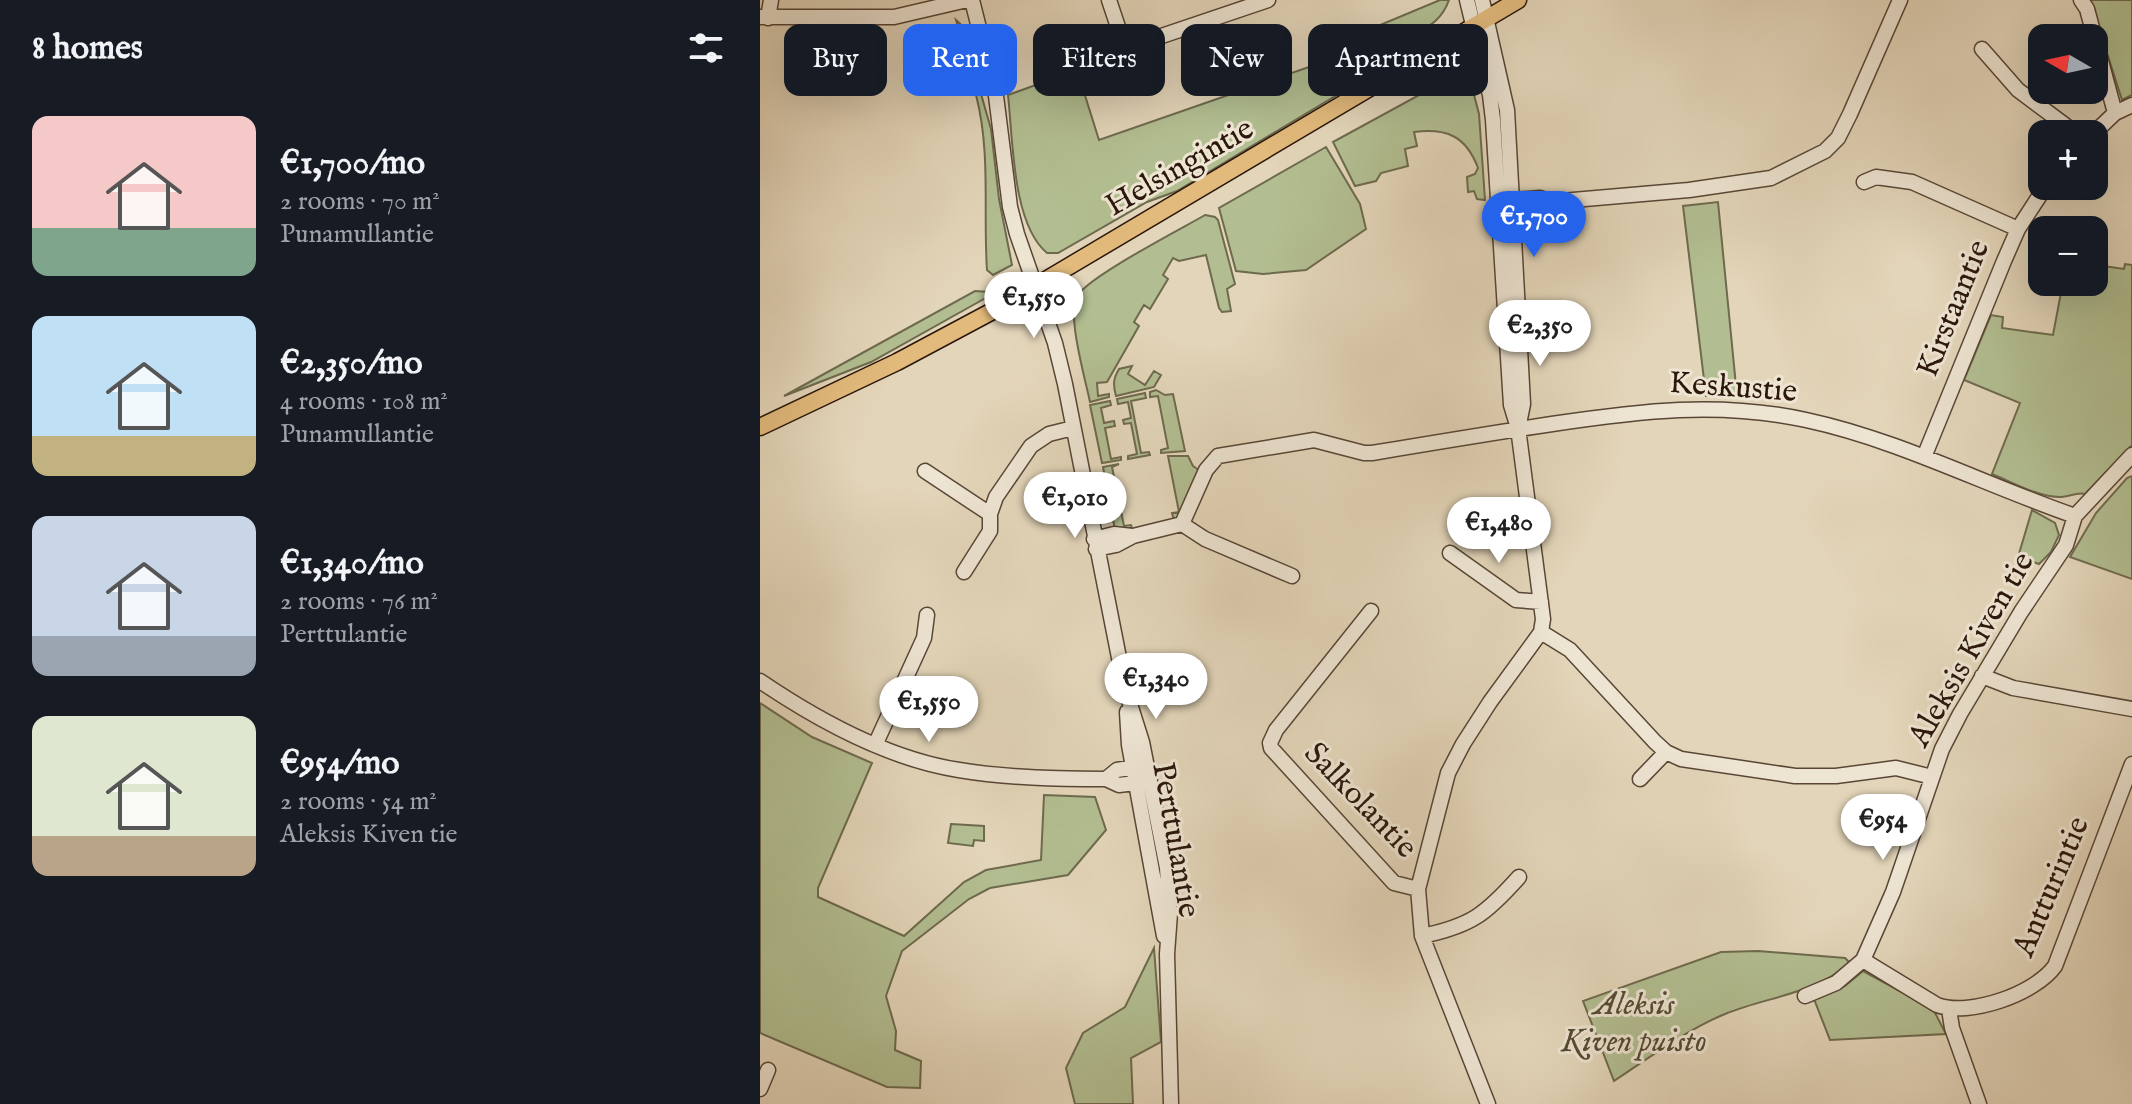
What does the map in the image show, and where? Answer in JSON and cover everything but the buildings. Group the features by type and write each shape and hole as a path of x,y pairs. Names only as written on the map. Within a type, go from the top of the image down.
{"main road":[{"name":"Helsingintie","path":"760,427 897,362 1034,286 1518,0"}],"street":[{"path":"771,0 764,17 894,17 970,0"},
{"name":"Perttulantie","path":"970,0 996,96 1010,207 1055,343 1142,774 1167,954 1171,1104"},
{"path":"1109,0 1123,42 1129,47 1268,0"},
{"path":"1467,0 1480,22"},
{"path":"1482,0 1480,22 1508,210 1511,405 1518,428 1541,602 1541,632 1497,691 1448,773 1418,889 1422,936 1488,1104"},
{"path":"1508,210 1540,211 1550,202 1689,190 1771,178 1825,151 1838,138 1850,114 1900,0"},
{"path":"2081,0 2087,9 2115,113"},
{"path":"1982,49 2018,90 2058,120"},
{"path":"2108,120 2132,105"},
{"path":"1864,182 1876,177 1912,182 2018,229"},
{"name":"Kirstaantie","path":"1924,457 2018,229 2037,200"},
{"name":"Keskustie","path":"1182,524 1206,470 1218,456 1314,440 1372,453 1518,428 1660,410 1724,409 1809,421 1924,457 2075,516"},
{"path":"964,572 990,531 990,514 996,497 1031,446 1049,434 1073,428"},
{"name":"Aleksis Kiven tie","path":"1805,996 1836,983 1863,960 1893,892 1942,749 1982,676 2066,545 2075,516 2132,455"},
{"path":"925,471 990,514"},
{"path":"1095,544 1114,534 1133,536 1182,524 1205,539 1292,576"},
{"path":"1450,553 1516,600 1541,602"},
{"name":"Salkolantie","path":"1371,611 1276,730 1270,743 1271,748 1394,883 1418,889"},
{"path":"876,743 924,638 927,615"},
{"path":"1541,632 1570,650 1666,752 1699,763 1795,776 1836,776 1896,768 1932,777"},
{"path":"1982,676 2013,688 2132,709"},
{"path":"760,681 820,718 919,761 1002,776 1106,779 1119,785 1142,774"},
{"path":"1640,779 1666,752"},
{"name":"Antturintie","path":"1949,1009 1971,1009 2028,989 2046,979 2055,966 2132,764"},
{"path":"1422,936 1466,925 1496,902 1519,877"},
{"path":"1863,960 1928,1000 1949,1009 1952,1028 1979,1104"},
{"path":"760,1089 768,1070"}],"green space":[{"path":"1440,0 1449,0 1432,24 1383,24"},
{"path":"2090,0 2132,0 2132,95 2122,100 2108,56 2108,24 2098,24"},
{"path":"1308,67 1308,96 1335,96 1177,191 1147,202 1058,253 1047,253 1035,240 1016,180 1008,96 1017,96 1017,92 1033,86 1033,96 1085,96 1099,140 1226,96 1292,96 1292,73"},
{"path":"976,96 982,96 991,129 999,199 1012,265 993,275 987,270 981,116"},
{"path":"1417,96 1474,96 1479,114 1485,200 1477,199 1474,191 1468,192 1467,177 1475,174 1478,168 1468,148 1454,136 1436,131 1414,132 1417,146 1405,149 1408,166 1381,173 1376,181 1355,186 1333,142"},
{"path":"1326,147 1360,204 1366,229 1306,270 1263,274 1236,271 1219,208"},
{"path":"1718,202 1737,396 1706,396 1683,206"},
{"path":"1205,215 1218,220 1235,284 1227,289 1231,311 1222,312 1219,308 1206,255 1179,261 1173,258 1163,275 1168,279 1150,309 1144,305 1134,322 1139,326 1107,382 1097,383 1098,396 1109,394 1109,397 1090,402 1074,320 1076,298 1114,267"},
{"path":"2125,264 2132,265 2132,445 2085,494 2063,497 2034,492 1992,474 2020,403 1964,380 1991,315 2003,317 2002,328 2053,335 2060,296 2108,296 2108,267 2124,269"},
{"path":"975,291 989,292 991,295 871,362 784,396"},
{"path":"1132,366 1128,374 1145,385 1154,371 1161,375 1154,387 1116,396 1114,382 1119,369"},
{"path":"1156,390 1165,395 1173,394 1185,451 1161,453 1161,450 1168,448 1158,396 1150,397 1150,392"},
{"path":"1145,393 1146,398 1131,401 1141,453 1149,452 1150,455 1128,459 1128,456 1137,454 1131,423 1124,424 1123,420 1131,418 1128,402 1118,404 1117,399"},
{"path":"1110,401 1111,405 1101,408 1104,423 1114,421 1115,426 1105,428 1111,459 1121,457 1121,460 1102,463 1090,405"},
{"path":"1168,456 1188,456 1199,470 1177,518 1174,520 1172,513 1179,512"},
{"path":"1119,464 1112,467 1124,526 1131,525 1132,528 1115,530 1103,467"},
{"path":"2132,476 2132,579 2070,557 2096,513"},
{"path":"2032,510 2055,523 2059,535 2051,552 2039,564 2018,557"},
{"path":"760,703 812,737 872,763 818,888 818,897 904,936 964,882 986,870 1041,860 1044,795 1095,797 1106,830 1068,875 990,888 969,899 902,951 886,996 896,1031 895,1050 921,1061 920,1088 887,1087 760,1033"},
{"path":"951,824 984,826 984,841 974,840 973,846 948,843"},
{"path":"1154,948 1161,1042 1131,1058 1133,1104 1075,1104 1066,1068 1083,1033 1125,1007"},
{"name":"Aleksis Kiven puisto","path":"1758,951 1845,958 1850,963 1821,982 1741,1008 1696,1028 1614,1081 1583,1001 1721,952"},
{"path":"1863,971 1933,1009 1946,1034 1830,1040 1814,999 1845,986"}]}
